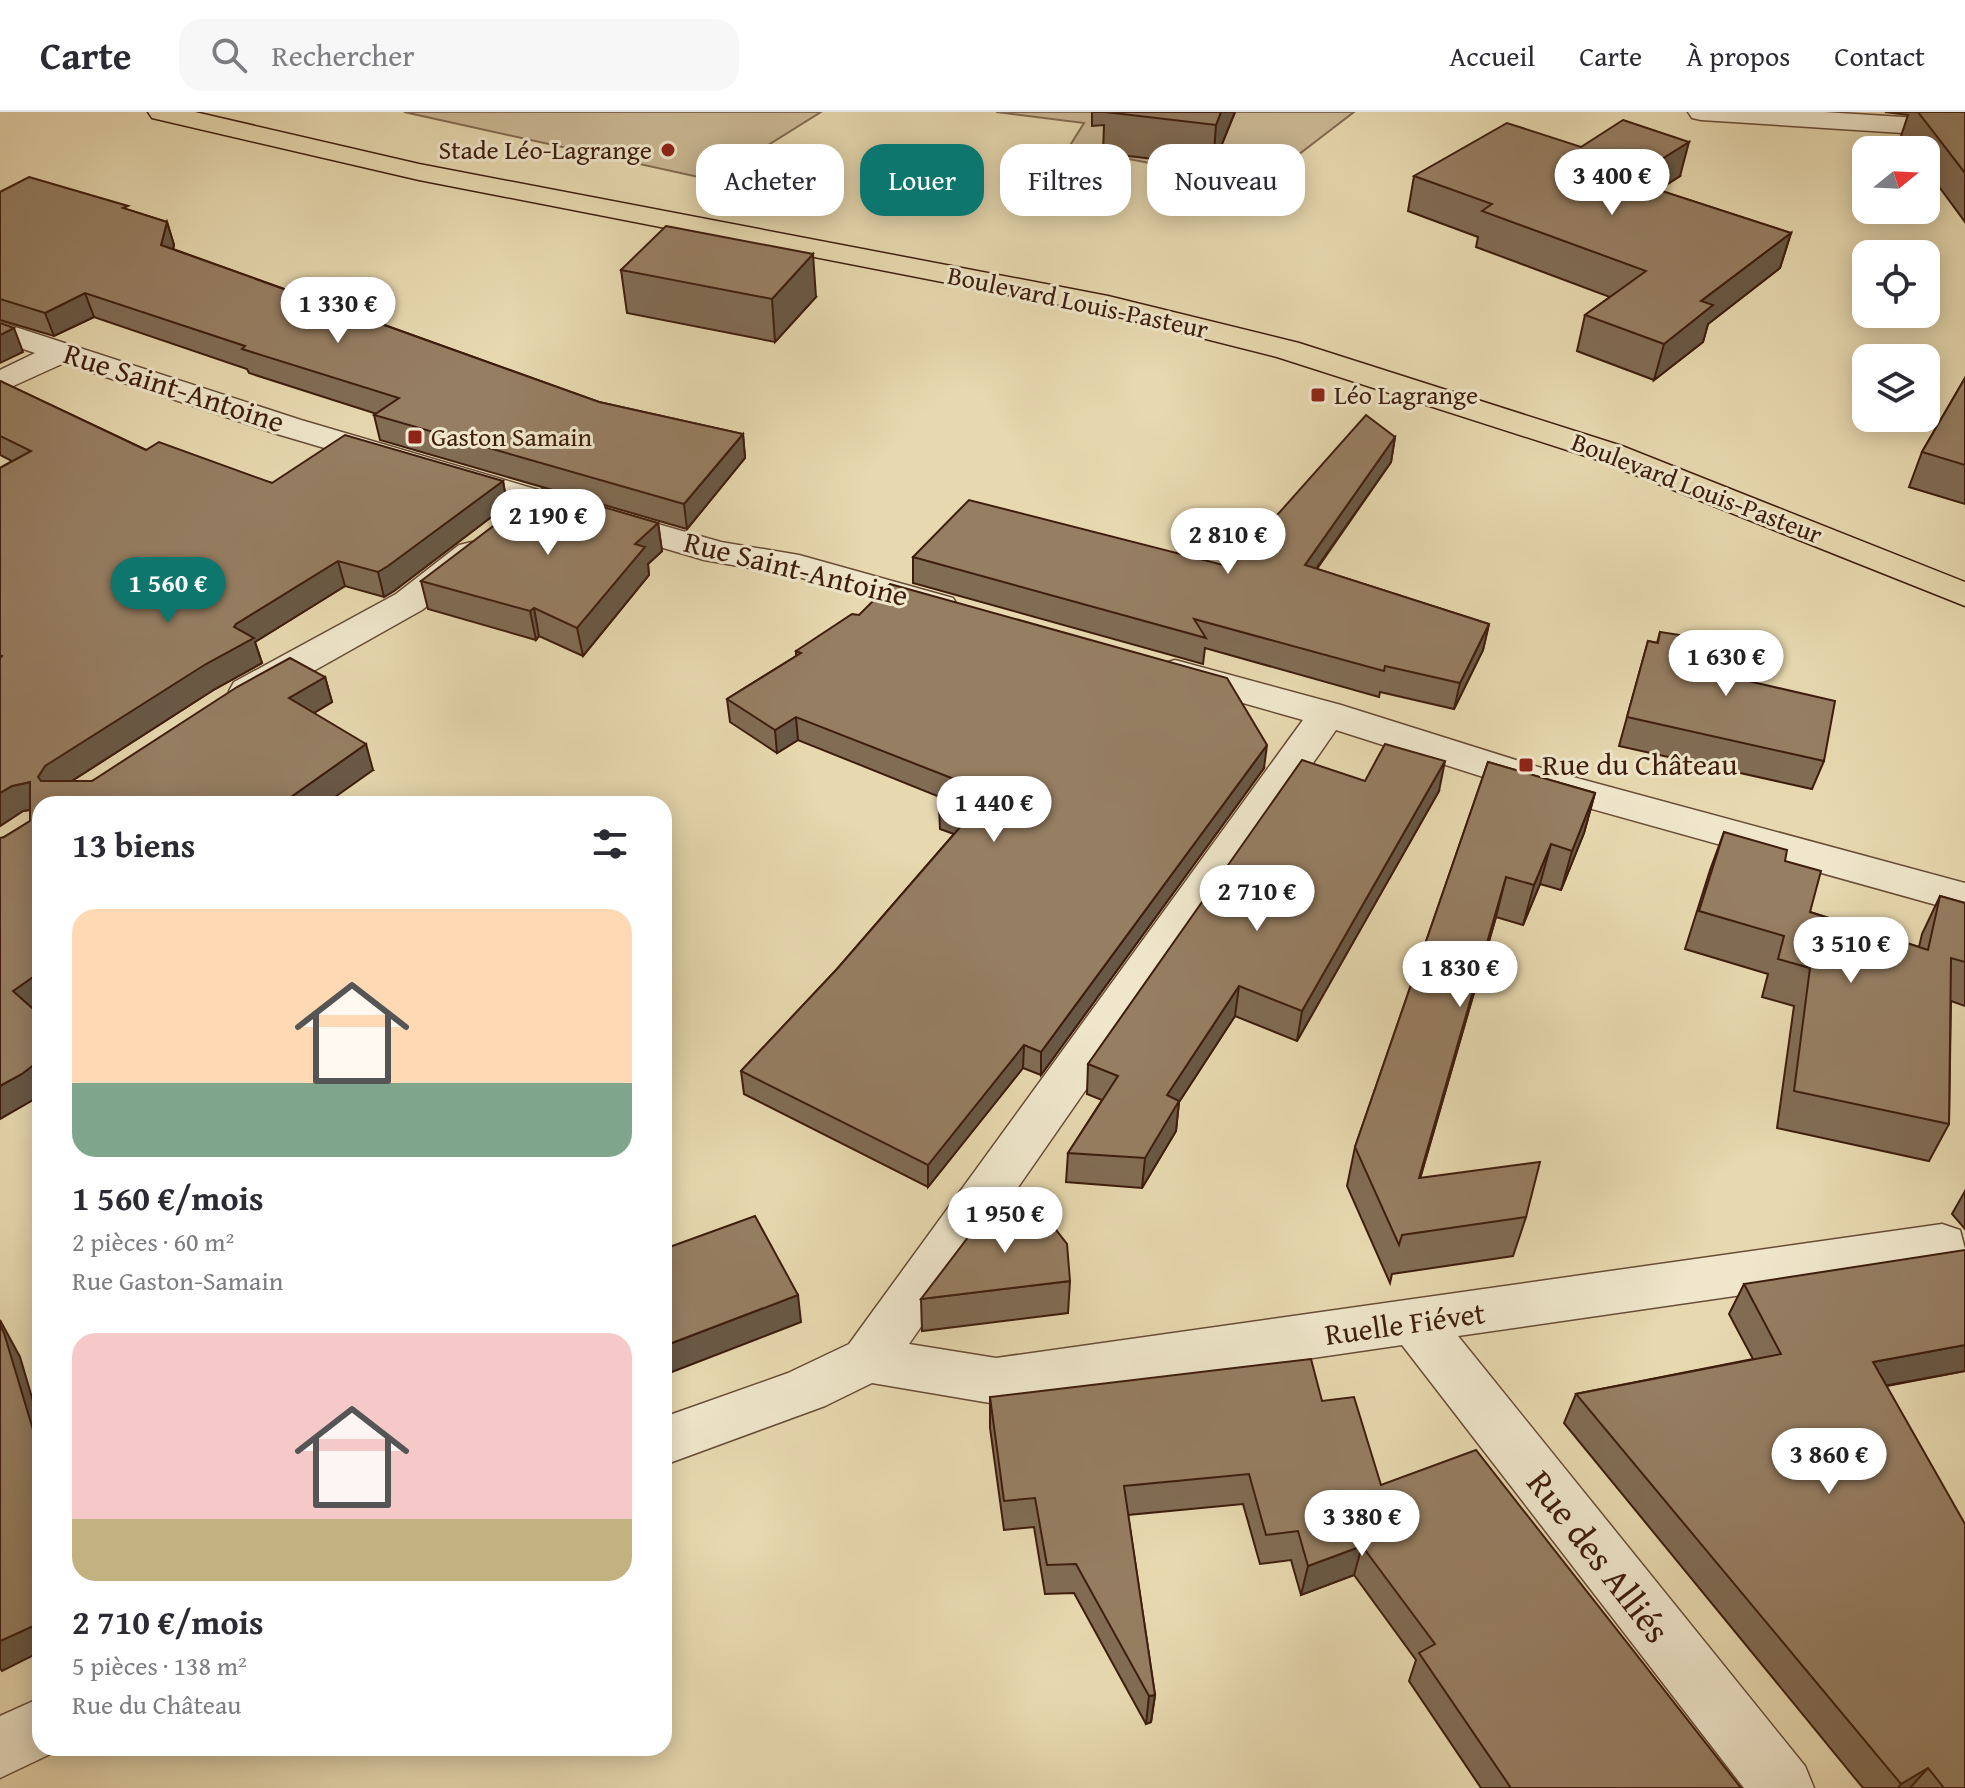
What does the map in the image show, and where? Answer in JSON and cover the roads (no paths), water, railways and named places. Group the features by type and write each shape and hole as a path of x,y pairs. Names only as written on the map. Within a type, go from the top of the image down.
{"main road":[{"name":"Boulevard Louis-Pasteur","path":"161,112 434,175 1108,305 1288,350 1610,453 1965,595"}],"street":[{"path":"1701,112 1965,129"},
{"name":"Rue Saint-Antoine","path":"0,331 289,427 540,501 717,552 799,566 975,616"},
{"path":"0,382 63,351"},
{"path":"217,710 409,602 540,501"},
{"path":"1143,663 1327,714 1538,781 1965,898"},
{"path":"672,1438 806,1390 868,1360 1327,714"},
{"name":"Ruelle Fiévet","path":"868,1360 996,1381 1942,1245"},
{"name":"Rue des Alliés","path":"1416,1323 1783,1788"},
{"path":"0,1748 32,1732"}],"place":[{"name":"Stade Léo-Lagrange","path":"668,150"},
{"name":"Léo Lagrange","path":"1318,395"},
{"name":"Gaston Samain","path":"415,437"},
{"name":"Rue du Château","path":"1526,765"}]}
